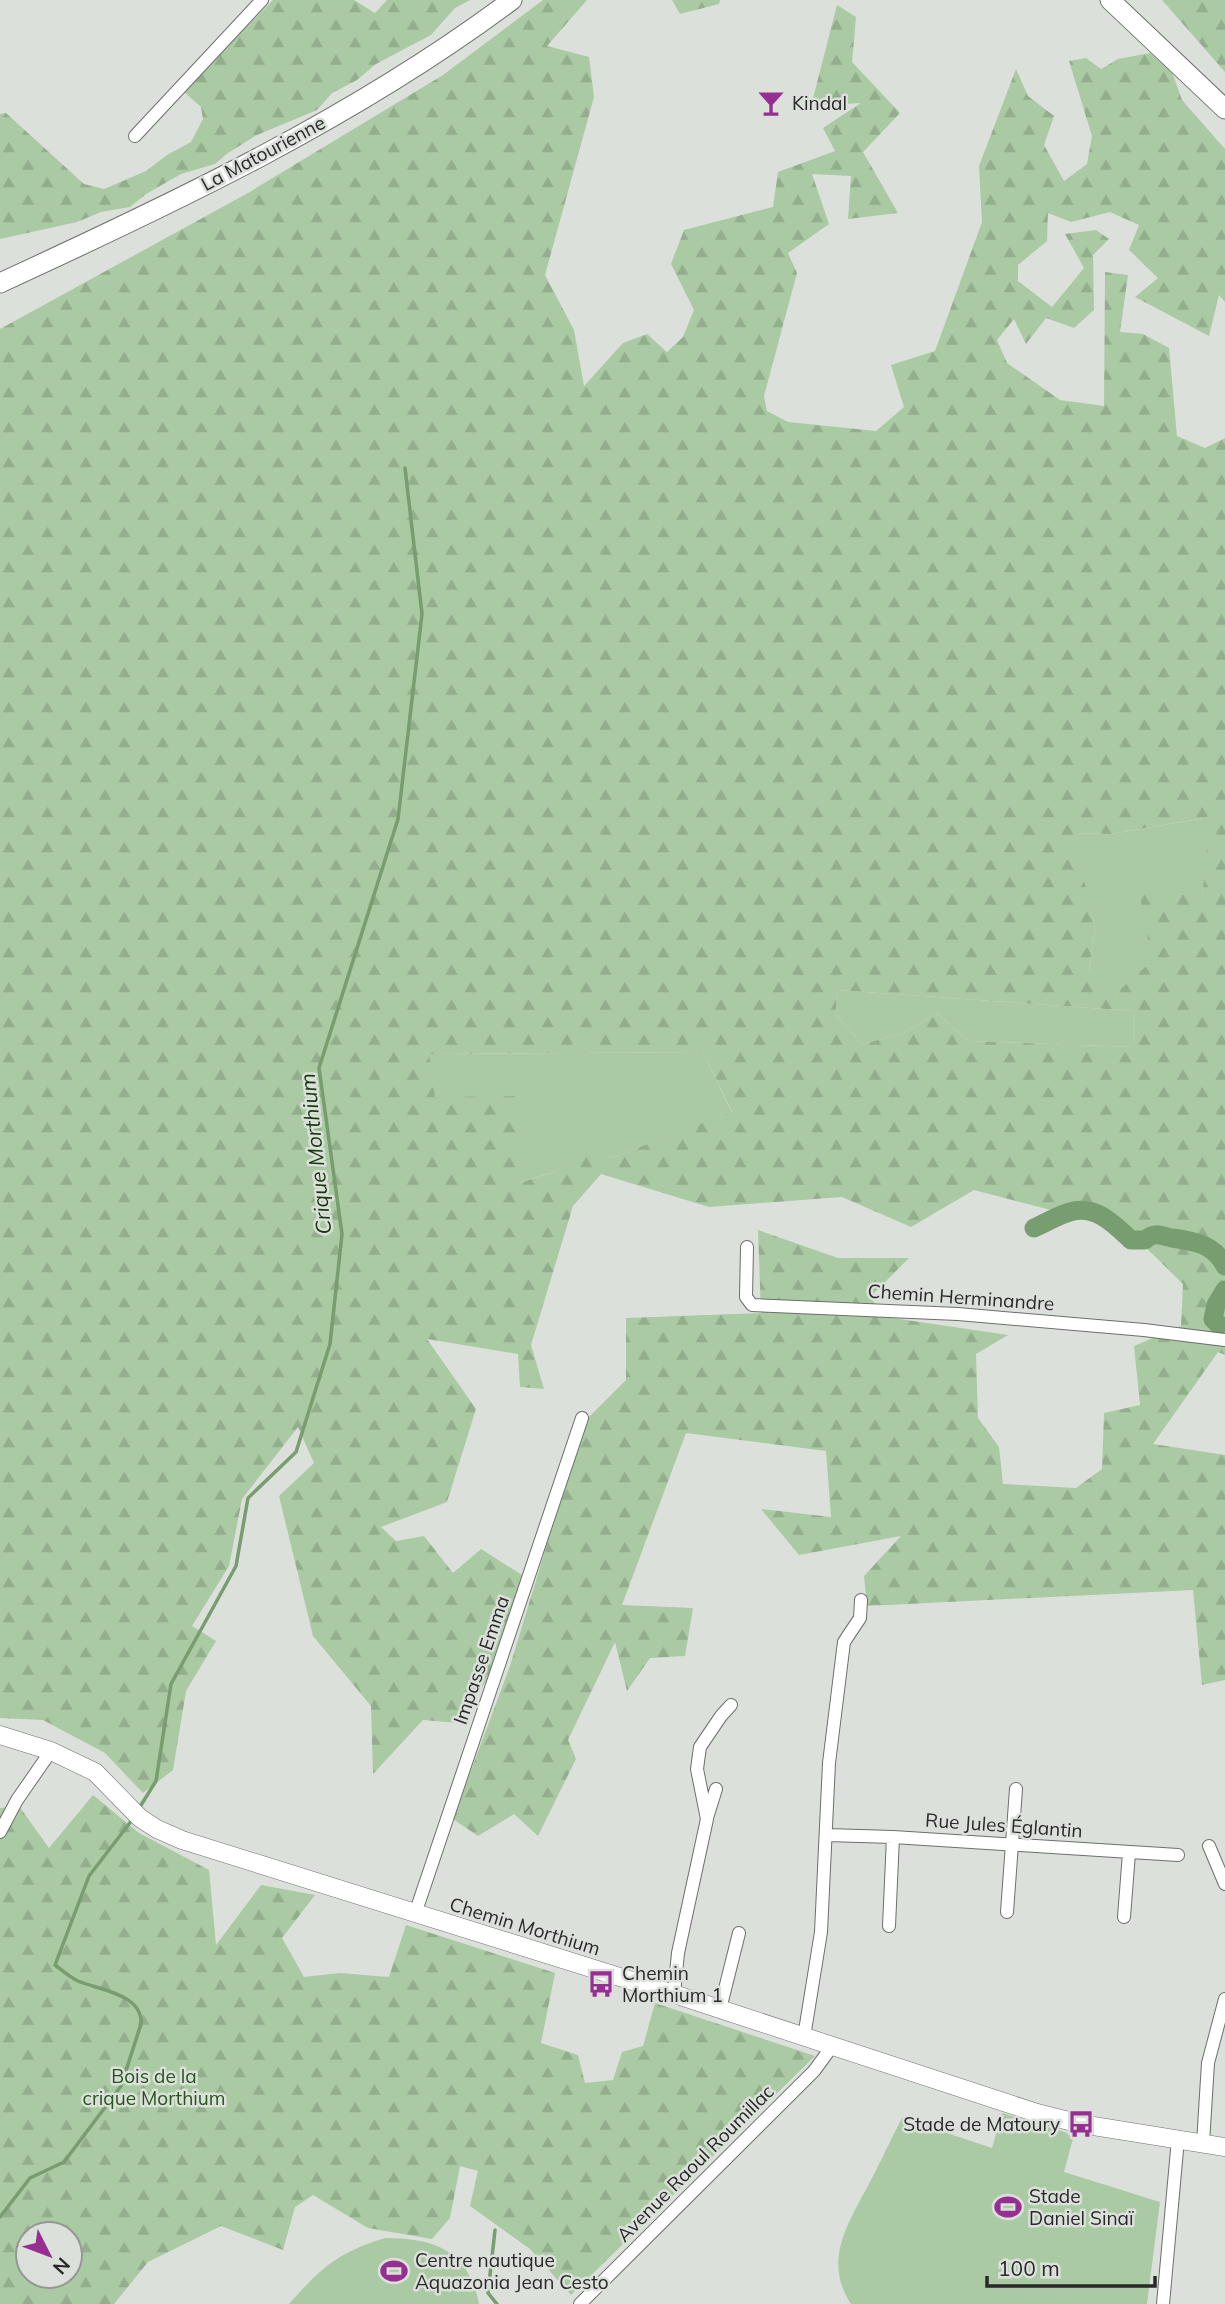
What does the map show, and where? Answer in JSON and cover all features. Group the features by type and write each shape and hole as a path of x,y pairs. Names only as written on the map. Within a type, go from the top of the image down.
{"main road":[{"name":"La Matourienne","path":"0,283 131,222 346,109 512,0"},
{"path":"1110,0 1225,109"}],"street":[{"path":"135,136 262,0"},
{"name":"Chemin Herminandre","path":"747,1247 746,1297 752,1305 958,1314 1144,1330 1225,1340"},
{"name":"Impasse Emma","path":"415,1914 582,1418"},
{"path":"804,2037 821,1932 829,1763 844,1642 860,1618 861,1600"},
{"path":"707,1819 696,1769 700,1747 731,1705"},
{"name":"Chemin Morthium","path":"0,1735 51,1751 95,1772 134,1813 157,1829 182,1840 674,1994 1037,2113 1081,2124 1225,2147"},
{"path":"0,1832 17,1800 51,1751"},
{"path":"674,1994 678,1953 716,1789"},
{"path":"1007,1912 1016,1789"},
{"name":"Rue Jules Églantin","path":"827,1835 1178,1855"},
{"path":"888,1926 893,1837"},
{"path":"1209,1846 1225,1884"},
{"path":"1124,1917 1129,1853"},
{"path":"720,2009 739,1933"},
{"path":"1203,2143 1208,2063 1225,2000"},
{"name":"Avenue Raoul Roumillac","path":"580,2304 805,2081 833,2045"},
{"path":"1163,2304 1178,2139"}],"green space":[{"path":"273,0 354,0 375,13 387,0 470,0 455,8 431,35 376,64 357,80 332,93 317,110 257,135 215,164 181,174 146,194 130,207 0,239 0,114 6,113 84,184 104,189 146,171 191,142 203,119 201,107 183,91"},
{"path":"543,0 587,0 547,46 589,57 594,97 545,275 574,330 584,386 623,343 647,334 667,352 683,337 694,310 671,264 684,230 773,207 778,172 835,151 823,128 861,103 811,106 837,5 856,17 852,62 900,113 863,152 898,213 848,219 851,176 812,174 829,224 788,253 797,273 764,396 767,411 788,422 876,431 904,407 891,365 935,351 982,222 979,166 1016,69 1028,96 1054,116 1044,145 1064,181 1087,164 1092,136 1069,61 1086,58 1101,69 1118,59 1150,53 1172,72 1182,100 1225,149 1225,302 1219,295 1209,336 1135,297 1158,278 1129,250 1139,225 1110,212 1071,222 1048,213 1047,241 1018,265 1018,281 1052,307 1084,268 1065,234 1096,230 1109,239 1093,255 1094,310 1074,328 1046,318 1026,344 1014,319 997,340 1007,363 1060,400 1104,406 1105,272 1128,275 1120,332 1143,334 1169,348 1177,436 1205,448 1225,438 1225,1355 1218,1352 1153,1444 1225,1455 1225,1680 1202,1685 1193,1590 867,1606 864,1576 901,1536 799,1555 761,1509 831,1517 826,1451 686,1433 622,1605 693,1608 685,1656 650,1658 627,1691 615,1642 568,1740 576,1759 538,1836 514,1814 478,1836 453,1819 510,1666 584,1422 626,1380 626,1318 761,1313 758,1230 838,1258 909,1258 870,1297 886,1317 1008,1335 976,1354 978,1418 999,1447 1003,1484 1076,1488 1102,1469 1104,1413 1140,1405 1134,1346 1181,1326 1183,1284 1128,1230 974,1190 911,1227 842,1197 709,1207 601,1174 573,1206 531,1345 544,1389 520,1387 518,1354 427,1339 476,1409 447,1502 381,1527 396,1541 424,1536 453,1573 481,1549 522,1575 492,1672 458,1723 423,1720 373,1774 371,1706 313,1636 279,1496 314,1463 298,1427 242,1499 229,1566 192,1626 216,1641 186,1691 173,1770 143,1793 105,1753 43,1720 0,1718 0,329 248,193 443,75","holes":["1210,817 1202,899 1138,885 1152,961 1114,995 1089,971 1095,928 1073,833 1111,834","837,990 1134,1011 1133,1047 968,1041 937,1013 902,1034 862,1044 836,1015","703,1052 732,1112 611,1158 581,1138 557,1171 519,1183 523,1096 435,1097 429,1054"]},
{"path":"672,0 720,0 719,4 680,14"},
{"path":"1162,0 1225,0 1225,72"},
{"path":"1211,817 1202,900 1153,961 1113,996 1089,971 1095,928 1072,833 1111,834"},
{"path":"837,990 1134,1011 1133,1047 968,1041 937,1013 902,1034 862,1044 836,1015"},
{"path":"703,1052 732,1113 611,1158 581,1139 557,1171 518,1183 434,1097 428,1054"},
{"name":"Bois de la crique Morthium","path":"93,1795 139,1833 209,1870 216,1945 261,1885 315,1895 282,1938 304,1977 340,1973 389,1977 406,1925 555,1973 541,2043 578,2055 585,2083 613,2080 622,2052 643,2046 655,2003 815,2056 571,2295 530,2249 470,2206 478,2171 460,2166 450,2218 432,2239 368,2228 313,2195 295,2207 283,2250 221,2226 148,2262 114,2304 0,2304 0,1808 19,1806 49,1848"},
{"name":"Stade Daniel Sinaï","path":"1002,2113 1074,2135 1064,2172 1160,2202 1147,2304 851,2304 839,2272 842,2242 854,2212 902,2118 992,2148"},
{"name":"Centre nautique Aquazonia Jean Cesto","path":"385,2238 419,2241 447,2251 467,2271 479,2304 289,2304 331,2263 354,2249"}],"waterway":[{"name":"Crique Morthium","path":"138,1810 156,1781 171,1684 236,1566 248,1498 296,1452 330,1344 342,1234 319,1068 398,819 422,614 405,468"},
{"path":"1034,1228 1066,1213 1088,1211 1104,1217 1131,1240 1145,1240 1158,1235 1203,1245 1215,1253 1225,1266"},
{"path":"1219,1325 1213,1319 1216,1305 1225,1290"},
{"name":"Crique Morthium","path":"0,2217 30,2178 64,2162 121,2086 141,2024 140,2014 127,2000 78,1981 55,1965 89,1876 132,1820"},
{"path":"495,2230 488,2293 497,2304"}],"place":[{"name":"Kindal","path":"771,103"},
{"name":"Chemin Morthium 1","path":"601,1984"},
{"name":"Stade de Matoury","path":"1081,2124"},
{"name":"Stade Daniel Sinaï","path":"1008,2207"},
{"name":"Centre nautique Aquazonia Jean Cesto","path":"394,2271"}]}
